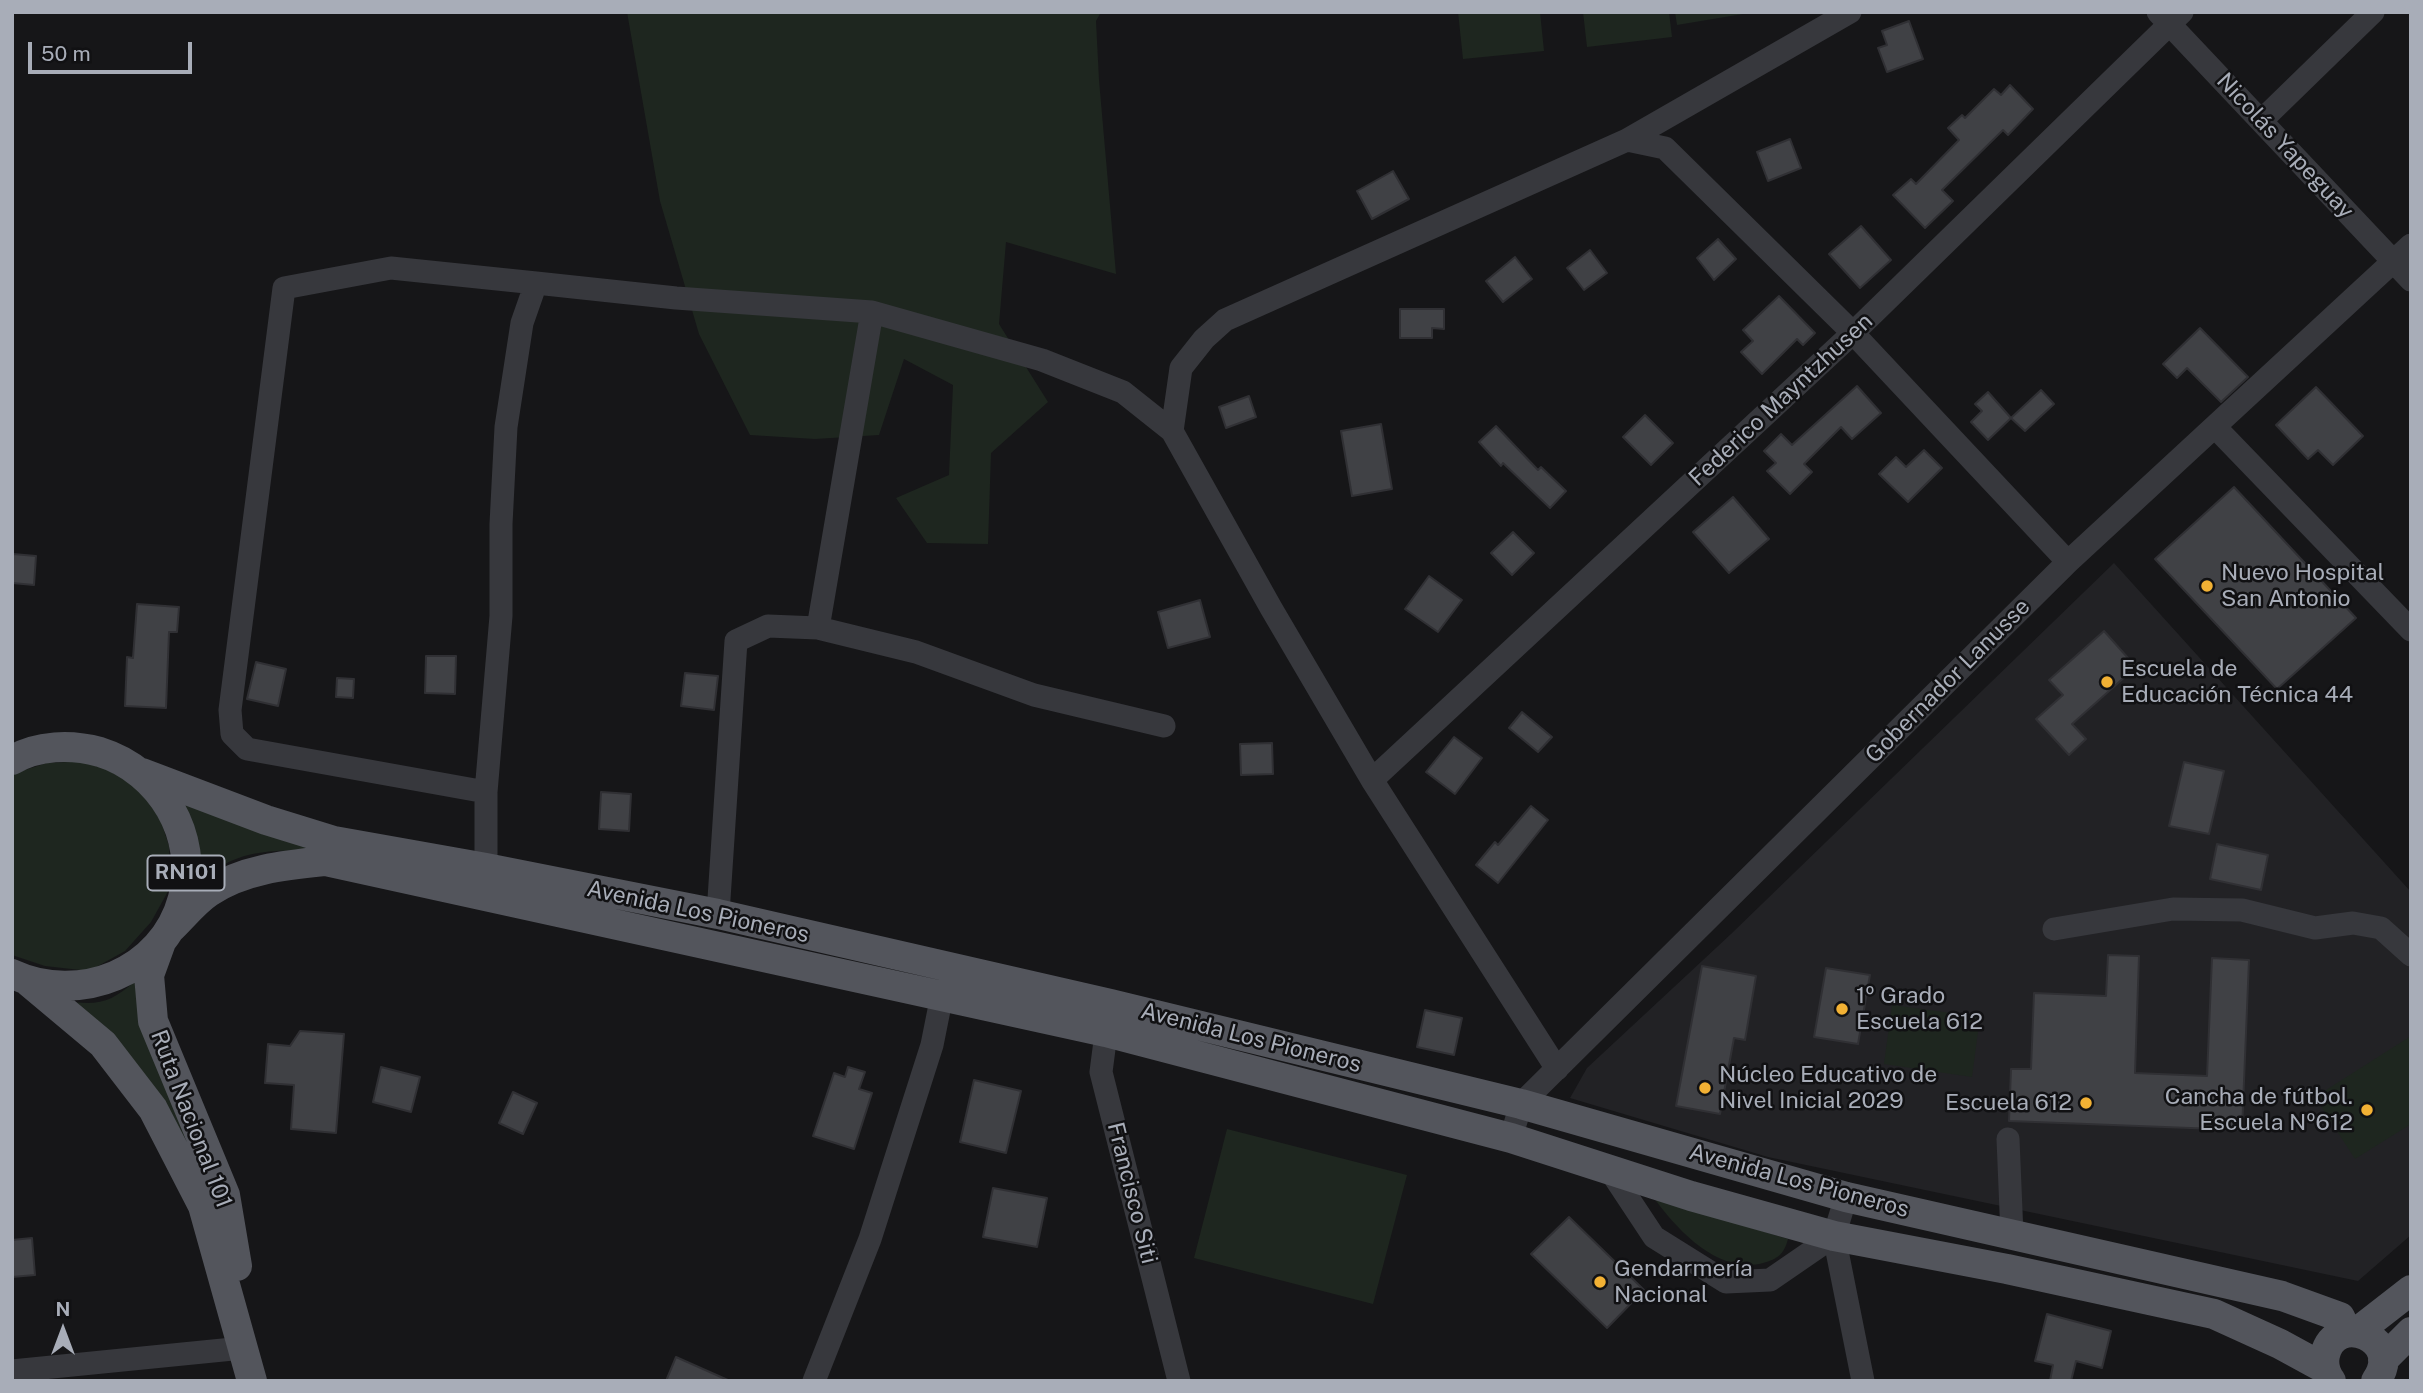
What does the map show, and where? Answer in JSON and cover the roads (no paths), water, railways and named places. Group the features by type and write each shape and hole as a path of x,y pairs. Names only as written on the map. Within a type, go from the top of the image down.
{"main road":[{"name":"RN101","path":"16,755 53,747 85,748 115,757 142,773 166,799 181,830 187,864 183,899 165,936 134,967 101,982 64,988 20,978"},
{"name":"Avenida Los Pioneros","path":"142,773 266,820 334,841 483,882 942,995 1108,1018 1521,1104 1846,1197 2282,1296 2340,1317 2352,1332 2365,1334 2378,1345 2380,1371"},
{"name":"Avenida Los Pioneros","path":"165,936 209,892 251,873 287,865 326,861 718,914 1108,1018 1511,1138 1691,1196 1834,1236 2007,1269 2214,1314 2280,1344 2328,1375"},
{"name":"Ruta Nacional 101","path":"165,936 149,975 153,1021 225,1195 254,1381"},
{"name":"Ruta Nacional 101","path":"20,978 103,1044 153,1109 203,1206 254,1381"},
{"path":"2328,1375 2326,1350 2331,1342 2352,1332 2411,1290"},
{"path":"2380,1371 2411,1332"}],"street":[{"path":"1172,431 1181,368 1204,339 1225,320 1627,140 1850,12"},
{"path":"2261,121 2373,12"},
{"name":"Nicolás Yapeguay","path":"2170,16 2261,121 2411,280"},
{"name":"Federico Mayntzhusen","path":"1372,780 1853,333 2170,16"},
{"path":"1627,140 1665,148 1853,333 2068,562"},
{"name":"Gobernador Lanusse","path":"1511,1138 1521,1104 2068,562 2411,245"},
{"path":"486,792 247,748 232,734 230,710 284,288 391,268 676,298 872,312 1042,360 1123,392 1172,431 1271,608 1372,780 1557,1069"},
{"path":"483,882 486,792 501,616 501,524 506,427 522,323 536,283"},
{"path":"818,628 872,312"},
{"path":"2216,428 2411,630"},
{"path":"718,914 736,641 768,626 818,628 916,653 1034,695 1164,726"},
{"path":"2054,929 2173,909 2242,910 2315,928 2353,923 2381,928 2411,955"},
{"path":"814,1381 870,1239 932,1045 942,995"},
{"name":"Francisco Siti","path":"1108,1018 1101,1072 1179,1381"},
{"path":"2008,1139 2012,1235"},
{"path":"1609,1169 1654,1237 1726,1283 1770,1280 1834,1236"},
{"path":"1846,1197 1834,1236 1863,1381"},
{"path":"12,1371 243,1348"}],"place":[{"name":"Nuevo Hospital San Antonio","path":"2207,586"},
{"name":"Escuela de Educación Técnica 44","path":"2107,682"},
{"name":"1º Grado Escuela 612","path":"1842,1009"},
{"name":"Núcleo Educativo de Nivel Inicial 2029","path":"1705,1088"},
{"name":"Escuela 612","path":"2086,1103"},
{"name":"Cancha de fútbol. Escuela Nº612","path":"2367,1110"},
{"name":"Gendarmería Nacional","path":"1600,1282"}]}
